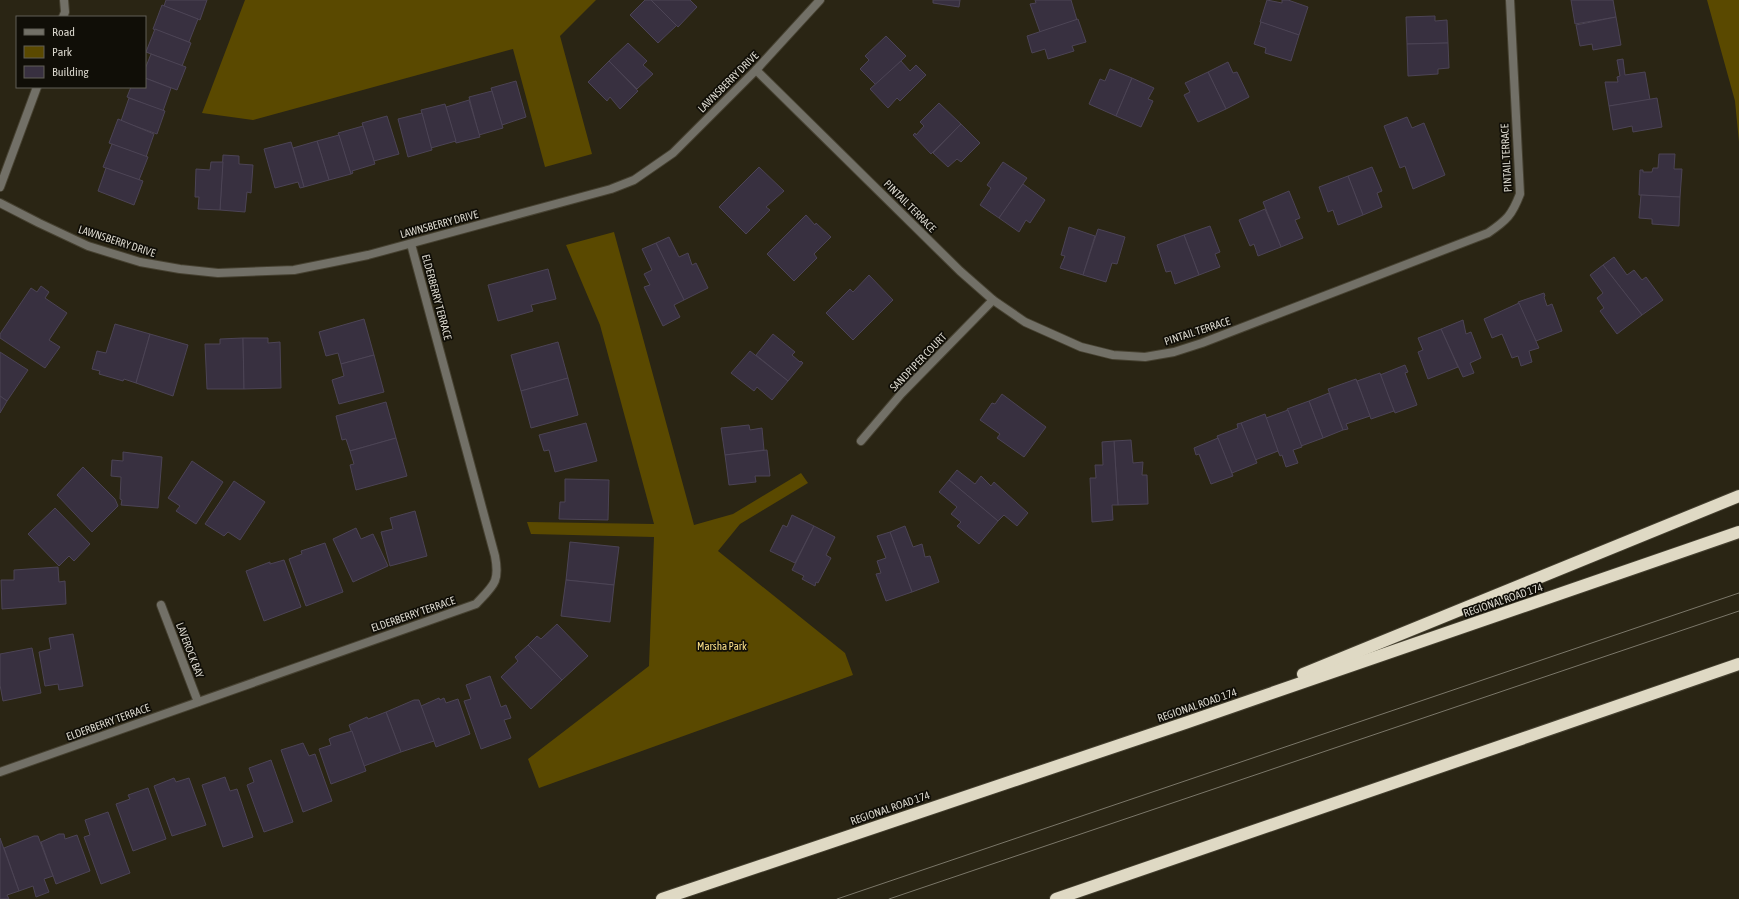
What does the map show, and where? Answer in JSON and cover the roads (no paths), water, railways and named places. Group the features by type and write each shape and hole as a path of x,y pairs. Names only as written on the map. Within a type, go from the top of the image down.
{"highway":[{"path":"1185,723 1739,496"},
{"name":"REGIONAL ROAD 174","path":"662,899 1185,723 1739,532"},
{"path":"1056,899 1739,664"}],"street":[{"path":"63,16 65,12 64,0"},
{"name":"LAWNSBERRY DRIVE","path":"0,203 88,246 140,262 180,270 218,273 294,270 368,255 605,191 634,180 673,152 756,70 820,0"},
{"name":"PINTAIL TERRACE","path":"756,70 960,272 993,300 1025,322 1081,347 1113,355 1145,357 1174,352 1202,343 1488,233 1505,222 1514,210 1520,194 1510,0"},
{"path":"0,187 37,88"},
{"name":"ELDERBERRY TERRACE","path":"0,772 476,604 495,584 498,570 495,556 411,244"},
{"name":"SANDPIPER COURT","path":"861,441 901,394 993,300"},
{"name":"LAVEROCK BAY","path":"161,606 198,702"}],"tram line":[{"path":"837,899 1739,593"},
{"path":"889,899 1739,611"}],"park label":[{"name":"Marsha Park","path":"722,646"}]}
